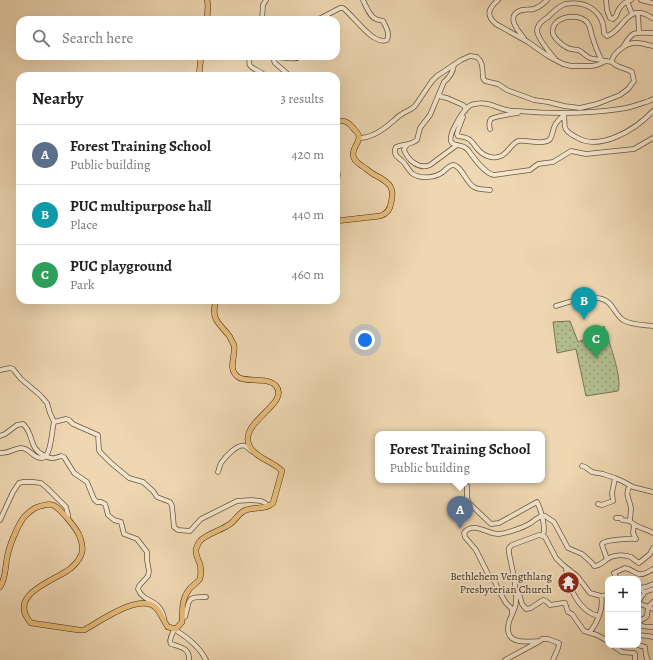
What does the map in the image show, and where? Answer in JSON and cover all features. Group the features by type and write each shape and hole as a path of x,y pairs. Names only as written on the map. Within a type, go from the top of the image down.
{"main road":[{"path":"207,0 207,16"},
{"path":"199,72 201,60"},
{"path":"340,121 342,120 351,124 359,135 354,147 354,158 356,162 386,181 391,188 392,196 390,210 385,214 380,216 340,221"},
{"path":"1,585 5,574 11,544 25,516 37,507 52,505 62,512 80,535 83,550 82,555 68,571 43,584 27,597 25,600 24,610 26,617 31,623 84,630 121,609 144,603 155,606 168,628 175,629 182,622 184,599 187,592 198,582 200,576 199,563 196,556 199,541 205,536 230,524 242,512 269,506 274,502 282,471 277,466 258,456 249,446 248,441 251,428 274,404 278,398 278,391 272,383 254,379 239,378 235,374 232,365 234,345 215,318 215,304"}],"street":[{"path":"262,16 263,5 266,0"},
{"path":"325,16 343,8 373,37 383,41 387,40 388,32 382,21 372,16 363,0"},
{"path":"498,0 489,11 490,18 493,22 528,42 548,56 563,64 581,66 595,65 606,61"},
{"path":"528,42 514,25 513,18 520,11 535,9 547,0"},
{"path":"606,0 608,15 613,19 618,10 629,0"},
{"path":"629,0 632,14"},
{"path":"641,0 653,3"},
{"path":"555,59 539,36 537,28 565,4 572,2 592,6 600,17 604,26 604,33 607,36 613,33 632,14 645,14 653,18"},
{"path":"638,13 639,32"},
{"path":"359,138 365,138 378,132 402,114 413,109 434,78 470,56 477,57 481,61 483,78 485,81 498,84 507,90 534,100 564,106 580,108 597,104 620,95 632,85 634,81 632,72 629,70 614,65 612,62 590,58 579,50 568,49 554,36 553,30 555,24 564,18 571,16 582,18 586,21 591,28 592,38 601,59"},
{"path":"621,49 631,35 635,33 639,32 653,34"},
{"path":"612,62 614,55 632,43 653,46"},
{"path":"250,60 250,65 255,70 261,72"},
{"path":"274,60 275,63 285,72"},
{"path":"454,65 444,82 430,115 420,128 417,140 396,147 395,154 414,174 424,177 434,177 451,166 454,166 459,169 472,186 490,190"},
{"path":"439,95 449,98 465,107 457,134 458,136 469,138 480,152 488,156 495,157 504,154 515,142 518,141 549,141 553,135 555,124 565,114"},
{"path":"653,99 621,109 565,114 507,110 490,104 474,104 465,111 451,135 451,141 454,144 465,147 486,172 494,175 530,170 538,164 553,162 572,151 580,154 586,154 634,149 653,138"},
{"path":"565,114 565,127 568,131 580,139 599,142 622,134 641,122 653,111"},
{"path":"490,129 490,121 492,119 506,115 532,112"},
{"path":"408,144 405,146 404,150 407,155 416,165 425,167 430,166 457,145"},
{"path":"556,306 589,298 600,298 608,302 622,319 632,323 653,326"},
{"path":"0,370 10,368 13,369 47,403 54,422 49,449 46,456 42,459 21,448 6,453 0,453"},
{"path":"54,422 66,419 73,424 98,435 99,450 110,463 129,478 143,482 157,497 170,502 172,506 174,527 178,530 190,531 201,519 237,501 261,501 269,506"},
{"path":"0,436 18,425 23,424 26,427 36,450 54,459 61,456 65,458 74,473 87,482 94,499 97,502 105,504 108,514 114,520 121,522 124,534 137,539 147,551 147,578 138,589 142,596 155,603 160,608 163,614 164,622"},
{"path":"218,472 221,463 238,446 244,446 255,453"},
{"path":"582,466 592,472 625,482 630,486 653,492"},
{"path":"598,504 602,506 613,501 612,492 614,478"},
{"path":"0,520 17,486 23,482 41,483 66,508 68,519"},
{"path":"467,486 467,498 469,503 491,524 499,522 537,502 544,526 543,536"},
{"path":"630,486 627,493 631,509 630,521"},
{"path":"542,515 548,517 554,522 568,548 582,554 594,566 600,565 607,559 614,556 625,556 632,558 639,563 650,554 653,548"},
{"path":"512,614 512,609 506,603 495,582 488,574 476,550 465,537 464,533 473,528 481,529 493,534 502,533 529,524 542,515"},
{"path":"616,518 630,521 634,525 645,528 653,533"},
{"path":"607,559 602,543 611,540 636,539 634,525"},
{"path":"605,595 601,596 590,593 578,576 566,568 554,555 546,538 543,536 539,535 512,545 509,548 516,584 522,604 525,608 531,608 543,600 550,605 563,602 568,612 572,614 584,630 605,639"},
{"path":"566,568 569,583 580,604 587,612 599,616"},
{"path":"616,576 614,573 625,568 639,574 645,574 653,569"},
{"path":"516,584 516,605 509,622 508,629 511,638 518,642 540,641"},
{"path":"641,588 653,584"},
{"path":"641,598 645,592 653,589"},
{"path":"641,590 645,592"},
{"path":"590,632 599,616 602,601 601,596"},
{"path":"182,618 185,617 190,600 194,598 206,597"},
{"path":"641,620 647,616 648,606 653,602"},
{"path":"641,605 653,608"},
{"path":"641,625 643,627 653,627"},
{"path":"189,660 189,655 183,648 170,642 175,629 190,641 201,652 206,660"},
{"path":"641,635 653,637"},
{"path":"505,660 542,639 552,640 558,643 559,648 555,654 554,660"},
{"path":"641,646 645,647 648,660"},
{"path":"616,648 622,652 634,652 635,660"}],"green space":[{"path":"570,321 578,342 599,333 600,329 604,326 617,368 619,385 618,391 586,396 576,349 557,353 553,322"}],"place":[{"name":"PUC multipurpose hall","path":"584,320"},
{"name":"PUC playground","path":"596,358"},
{"name":"Forest Training School","path":"460,529"},
{"name":"Bethlehem Vengthlang Presbyterian Church","path":"568,582"}]}
